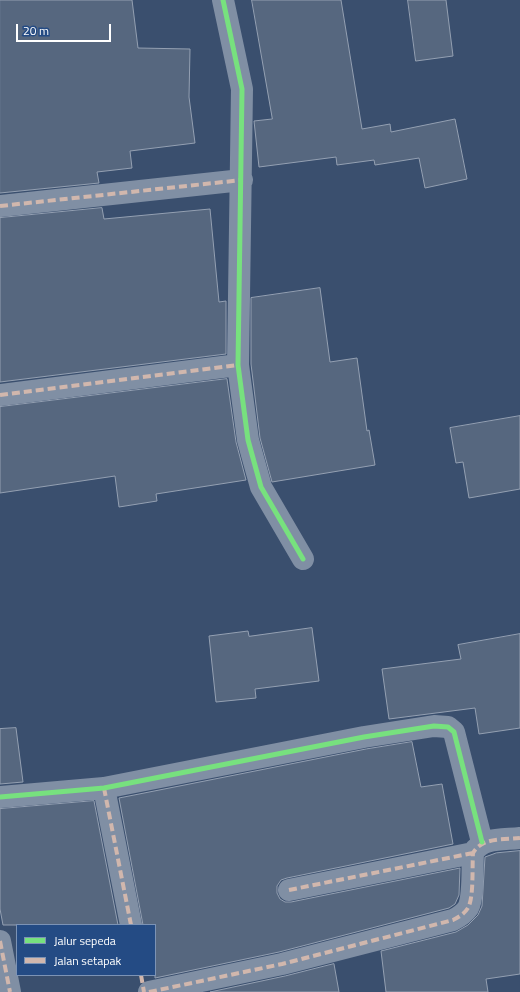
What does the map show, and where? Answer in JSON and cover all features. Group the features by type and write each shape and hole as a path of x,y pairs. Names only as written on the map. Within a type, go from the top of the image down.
{"street":[{"path":"223,0 242,89 242,180 238,365 248,440 261,487 303,559"},
{"path":"0,206 242,180"},
{"path":"0,395 238,365"},
{"path":"0,797 104,788 364,737 434,726 448,727 454,732 478,848 471,899 468,908 461,916 453,920 282,964 150,992"},
{"path":"104,788 131,924"},
{"path":"289,890 520,838"},
{"path":"0,941 10,992"},
{"path":"141,976 144,992"}],"building":[{"path":"0,0 132,0 138,48 190,49 189,97 195,143 130,151 132,168 97,172 99,183 0,193"},
{"path":"252,0 341,0 362,129 390,124 391,132 455,119 467,179 425,188 419,158 375,165 374,160 337,165 336,157 259,167 254,121 272,119"},
{"path":"408,0 446,0 453,56 416,61"},
{"path":"102,208 104,219 210,209 219,302 226,301 226,354 0,382 0,218"},
{"path":"320,288 330,362 357,358 367,431 369,430 375,465 272,482 260,438 251,364 251,298"},
{"path":"227,379 236,442 246,480 156,494 157,501 119,507 115,476 0,493 0,407"},
{"path":"520,416 520,489 469,498 463,462 456,463 450,428"},
{"path":"312,628 319,681 255,689 256,698 216,702 209,636 248,631 249,636"},
{"path":"520,634 520,728 479,734 475,708 389,719 382,669 461,659 458,645"},
{"path":"16,728 23,782 0,784 0,729"},
{"path":"412,742 421,787 442,784 453,844 287,878 281,880 277,886 277,893 280,899 285,902 291,902 460,868 459,895 455,904 449,908 279,952 155,978 156,924 143,924 119,798 366,749"},
{"path":"94,801 118,924 3,925 0,909 0,809"},
{"path":"520,851 520,974 486,979 488,992 386,992 381,951 456,932 468,925 478,915 482,906 485,857 496,853"},
{"path":"334,964 339,992 210,992 285,976"}],"marked path":[{"path":"0,206 242,180"},
{"path":"0,395 238,365"},
{"path":"104,788 131,924"},
{"path":"149,992 282,964 453,920 465,912 470,903 473,853 477,848 482,844 494,840 520,838"},
{"path":"289,890 473,853"},
{"path":"0,941 10,992"},
{"path":"141,976 144,992"}],"cycle path":[{"path":"223,0 242,89 238,365 248,440 261,487 303,559"},
{"path":"0,797 104,788 364,737 434,726 448,727 454,732 482,842"}]}
